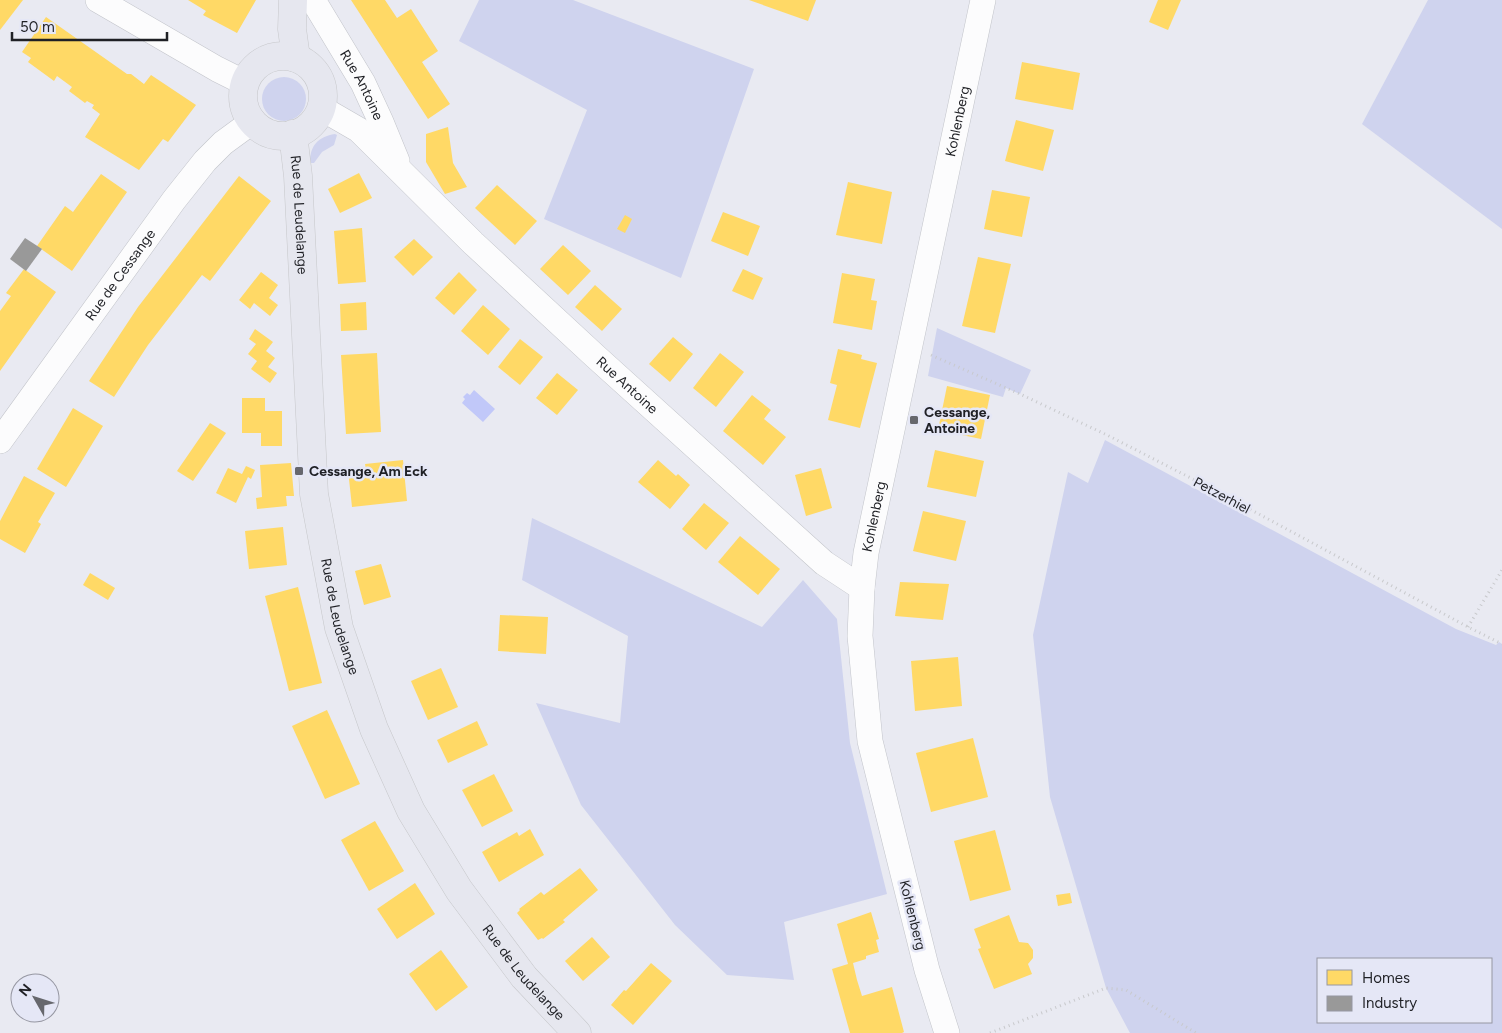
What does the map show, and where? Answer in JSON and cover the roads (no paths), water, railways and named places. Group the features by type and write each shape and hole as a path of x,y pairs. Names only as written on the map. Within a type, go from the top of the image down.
{"main road":[{"path":"293,0 292,29 296,58"},
{"path":"278,56 296,58 310,66 319,78 323,92 321,108 317,117 302,131 282,136 271,134 253,122 247,113 243,93 245,83 251,72 260,63 278,56"},
{"name":"Rue de Leudelange","path":"293,134 298,176 314,494 340,628 374,729 411,811 460,890 506,953 524,977 577,1033"}],"street":[{"path":"98,0 217,69 245,83"},
{"name":"Rue Antoine","path":"313,0 363,83 402,172"},
{"name":"Kohlenberg","path":"947,1033 927,970 870,741 860,636 866,553 983,0"},
{"name":"Rue Antoine","path":"321,108 359,130 473,243 594,356 824,563 862,588"},
{"name":"Rue de Cessange","path":"0,441 168,208 205,161 223,143 253,122"}],"water":[{"path":"474,390 495,409 483,422 462,403 465,399 463,397 467,393 470,395"}],"place":[{"name":"Cessange, Antoine","path":"914,420"},
{"name":"Cessange, Am Eck","path":"299,471"}]}
